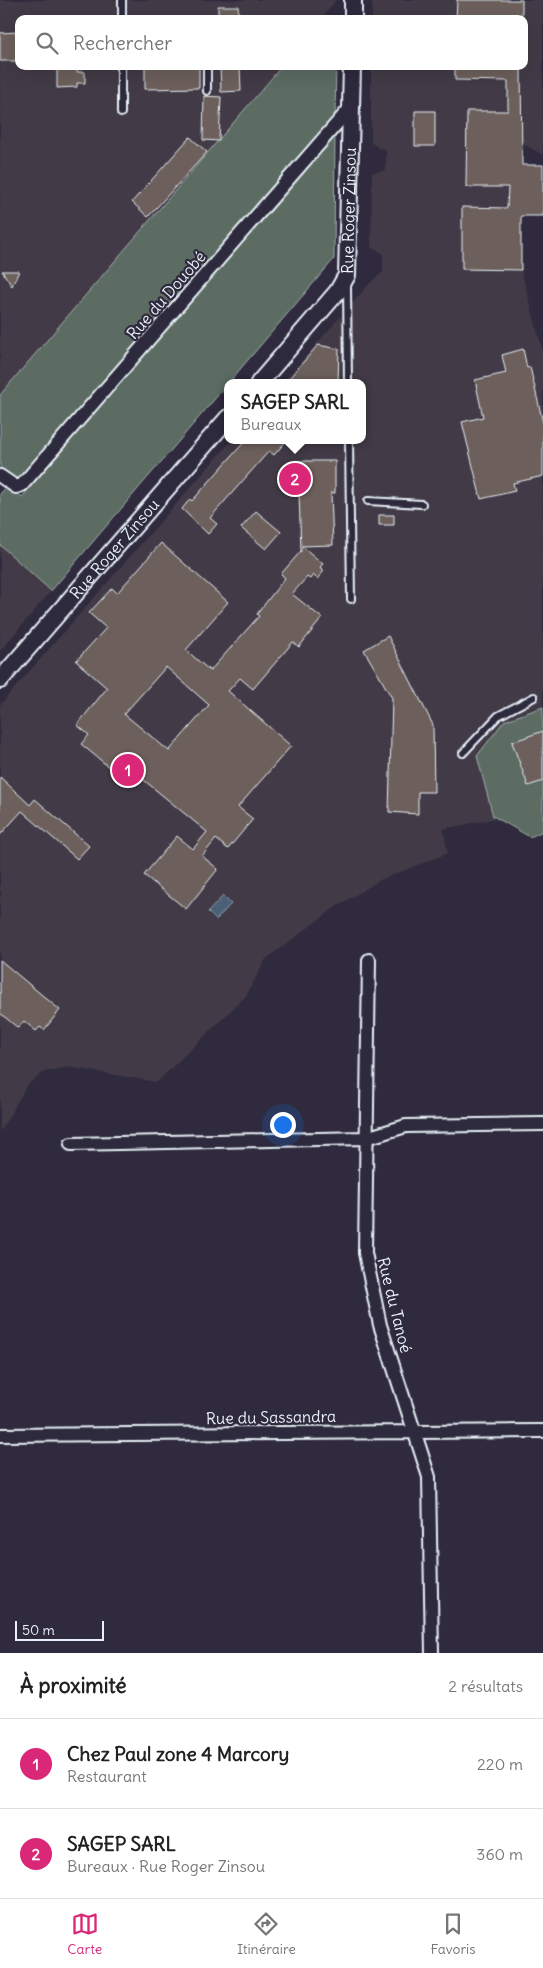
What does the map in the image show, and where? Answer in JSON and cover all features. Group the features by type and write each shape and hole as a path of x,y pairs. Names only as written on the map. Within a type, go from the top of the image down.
{"street":[{"path":"353,0 353,15"},
{"name":"Rue Roger Zinsou","path":"262,379 338,291 347,275 352,70"},
{"name":"Rue du Douobé","path":"0,476 16,487 22,485 352,106"},
{"name":"Rue Roger Zinsou","path":"0,680 224,423"},
{"name":"Rue du Tanoé","path":"369,960 365,1253 380,1325 429,1477 432,1653"},
{"path":"71,1144 366,1138 406,1126 543,1124"},
{"name":"Rue du Sassandra","path":"0,1435 543,1431"}],"lane":[{"path":"122,0 122,15"},
{"path":"121,70 121,113"},
{"path":"207,70 207,90"},
{"path":"347,275 348,379"},
{"path":"349,444 351,599"},
{"path":"368,501 422,504"},
{"path":"463,752 498,716 534,697"}],"shaded area":[{"path":"0,0 336,0 324,15 15,15 15,70 279,70 0,395"},
{"path":"372,0 543,0 543,155 522,143 520,266 543,352 543,831 497,818 443,829 448,853 380,880 336,907 266,959 246,996 157,1082 68,1067 44,1072 27,1085 0,1132 0,896 2,893 0,891 0,705 228,444 366,444 366,379 286,379 371,282 383,272 383,253 371,248 372,173 385,170 386,149 378,148 371,142 371,70 528,70 528,15 372,15"},
{"path":"0,545 51,591 0,651"}],"green space":[{"path":"279,70 336,70 335,116 292,163 16,483 0,469 0,395"},
{"path":"335,133 334,259 232,379 224,379 224,388 51,591 0,545 0,494 8,485 22,497"},
{"path":"543,707 543,831 530,837 493,816 477,756 504,721"}],"water":[{"path":"223,896 231,904 216,920 208,912"}],"building":[{"path":"457,0 522,0 522,15 456,15"},
{"path":"218,6 238,6 239,15 218,15"},
{"path":"15,32 15,61 0,61 0,33"},
{"path":"57,70 85,72 85,83 77,83 77,87 57,88"},
{"path":"145,70 199,70 199,88 145,89"},
{"path":"220,70 240,70 241,91 221,92"},
{"path":"455,70 521,70 522,165 543,165 543,216 521,216 521,270 462,269 462,207 507,208 508,187 466,187 467,111 508,111 508,81 455,80"},
{"path":"204,96 221,97 219,141 203,140"},
{"path":"415,111 435,111 435,146 415,146"},
{"path":"190,137 207,152 148,217 132,202"},
{"path":"2,271 19,271 12,286"},
{"path":"318,345 339,349 338,379 288,379"},
{"path":"523,349 527,368 530,367 543,423 543,476 513,483 515,491 481,499 462,422 483,417 475,380 506,373 502,355"},
{"path":"242,444 284,444 274,455 269,451 210,518 217,524 208,534 182,509 190,499 192,501"},
{"path":"295,461 335,461 335,493 331,493 333,545 302,546 323,564 320,567 324,571 317,579 313,575 310,579 307,577 292,594 322,618 299,647 293,642 253,689 240,678 228,691 291,746 238,807 253,819 228,849 216,839 202,856 218,869 186,909 144,875 177,836 193,849 207,832 117,758 110,768 81,744 89,735 77,725 107,688 76,661 106,628 89,613 112,588 117,593 161,543 228,602 186,650 210,671 259,616 257,614 285,578 281,574 301,551 299,493 295,493","holes":["166,667 209,705 169,751 124,714"]},
{"path":"256,511 281,532 266,549 241,528"},
{"path":"379,515 394,515 394,525 379,525"},
{"path":"388,636 433,725 434,792 418,792 418,814 389,812 392,698 364,650"},
{"path":"543,731 543,781 528,786 512,742"},
{"path":"0,777 30,805 35,799 89,846 77,859 22,811 0,835"},
{"path":"0,960 60,1010 44,1030 40,1027 36,1031 24,1021 18,1028 0,1013"}],"place":[{"name":"SAGEP SARL","path":"295,479"},
{"name":"Chez Paul zone 4 Marcory","path":"128,770"}]}
